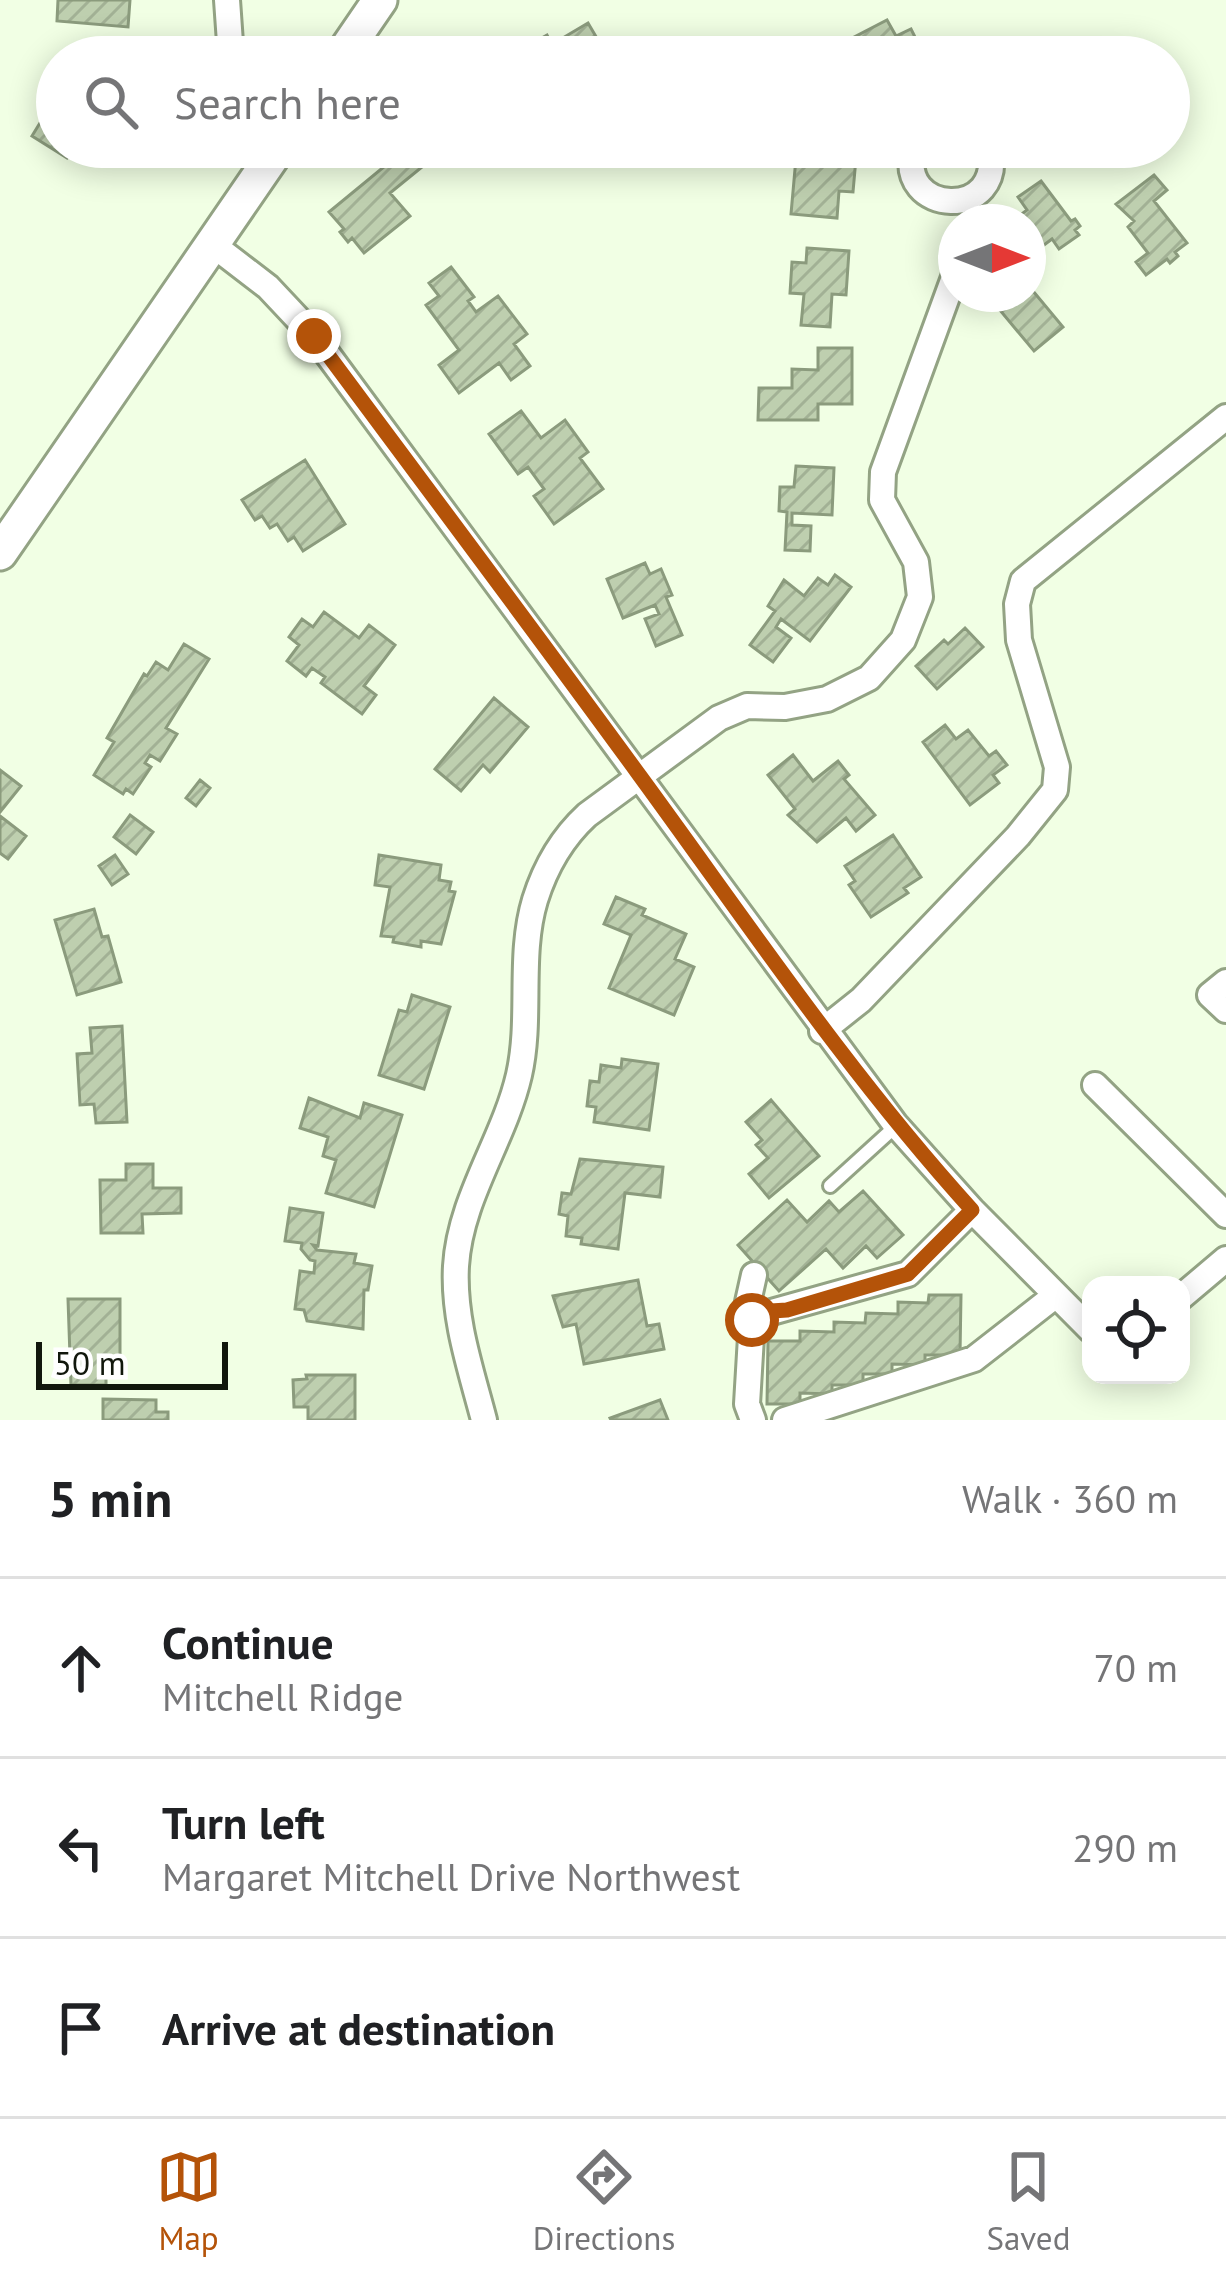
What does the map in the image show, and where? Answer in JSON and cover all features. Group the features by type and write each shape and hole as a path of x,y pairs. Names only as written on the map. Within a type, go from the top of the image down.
{"street":[{"path":"227,0 230,36"},
{"path":"355,36 380,0"},
{"path":"0,553 212,244 255,168"},
{"path":"912,168 922,190 948,204"},
{"path":"971,204 992,168"},
{"path":"212,244 268,287 314,336 896,1126 1082,1321"},
{"path":"484,1420 459,1320 456,1261 467,1209 505,1123 520,1074 533,905 545,873 569,831 719,718 747,706 826,699 869,678 903,640 920,597 916,562 882,500 883,472 941,312"},
{"path":"822,1031 860,1000 1018,836 1055,790 1057,767 1019,640 1017,604 1023,581 1226,418"},
{"path":"1226,982 1210,995 1226,1010"},
{"path":"1095,1085 1226,1215"},
{"path":"756,1312 787,1310 908,1274 972,1210"},
{"path":"1190,1290 1226,1259"},
{"path":"754,1275 748,1302 756,1312"},
{"path":"785,1420 974,1359 1056,1294"},
{"path":"753,1420 747,1404 756,1312"}],"lane":[{"path":"830,1186 896,1126"}],"building":[{"path":"58,0 130,0 128,27 57,21"},
{"path":"887,20 896,36 856,36"},
{"path":"588,23 596,36 566,36"},
{"path":"382,168 421,168 390,193 410,216 364,253 352,238 348,242 329,212"},
{"path":"795,168 855,168 853,192 839,191 837,218 791,214"},
{"path":"1154,175 1167,190 1154,201 1187,243 1170,263 1167,259 1146,275 1136,262 1148,253 1128,227 1134,221 1116,204"},
{"path":"1041,181 1080,226 1075,230 1079,235 1059,249 1052,239 1046,244 1046,204 1023,204 1018,197"},
{"path":"807,248 849,251 846,295 832,294 830,327 801,325 804,294 790,293 792,262 806,263"},
{"path":"451,267 474,297 468,301 476,312 498,296 527,334 514,344 530,366 511,380 499,363 459,393 439,365 459,350 426,305 439,296 429,283"},
{"path":"1046,307 1063,327 1034,351 1002,312 1046,312"},
{"path":"818,348 852,348 852,404 818,404 818,420 758,420 759,388 792,388 792,369 818,370"},
{"path":"521,411 541,438 565,420 588,452 580,458 603,489 554,524 534,496 544,489 528,467 518,474 489,434"},
{"path":"305,460 345,524 303,551 294,537 288,541 277,524 270,528 262,516 255,520 242,500"},
{"path":"796,466 834,468 832,515 792,513 792,525 811,526 810,551 785,550 787,512 779,511 780,487 794,487"},
{"path":"645,563 650,574 661,569 672,595 666,597 682,635 656,646 645,619 659,614 655,605 623,618 607,579"},
{"path":"835,575 851,587 810,641 781,619 776,627 791,638 773,662 750,645 775,611 768,606 784,580 804,596 818,578 828,585"},
{"path":"324,612 359,638 369,625 395,645 364,686 376,695 362,714 321,683 325,677 312,668 306,676 287,661 299,645 289,637 302,619 313,627"},
{"path":"965,628 983,647 937,689 916,666"},
{"path":"184,644 209,659 166,728 177,734 160,761 150,755 145,763 151,767 133,794 126,789 123,794 94,775 114,742 107,738 144,674 156,662 168,670"},
{"path":"494,698 528,727 490,772 483,765 461,791 435,769"},
{"path":"945,725 956,739 968,730 989,756 996,751 1007,765 993,775 999,783 970,805 923,742"},
{"path":"793,755 813,781 838,761 849,775 844,779 875,815 856,831 846,818 817,842 788,815 795,809 768,775"},
{"path":"0,770 21,786 0,812"},
{"path":"200,780 210,788 196,806 186,798"},
{"path":"130,815 153,832 136,854 114,837"},
{"path":"0,816 26,836 8,859 0,853"},
{"path":"893,835 921,877 904,888 908,893 871,917 849,885 855,881 845,866"},
{"path":"115,855 128,874 112,885 99,866"},
{"path":"379,855 441,865 439,880 451,882 449,891 455,892 441,944 421,941 421,947 381,936 390,887 375,885"},
{"path":"616,897 645,909 642,915 686,934 675,959 694,967 674,1015 609,988 631,935 604,924"},
{"path":"94,909 102,937 108,936 121,982 77,995 55,920"},
{"path":"412,995 450,1007 424,1089 379,1075 399,1010 407,1012"},
{"path":"122,1026 127,1122 96,1123 94,1104 80,1105 77,1054 92,1053 90,1028"},
{"path":"622,1059 658,1064 649,1130 594,1122 596,1107 587,1106 590,1081 599,1082 601,1065 621,1068"},
{"path":"309,1098 360,1118 364,1103 402,1115 374,1207 326,1193 336,1160 323,1156 328,1137 300,1128"},
{"path":"771,1100 819,1156 769,1198 749,1174 768,1158 756,1145 762,1140 746,1122"},
{"path":"580,1159 663,1167 660,1197 625,1193 618,1249 581,1244 582,1238 566,1236 568,1216 559,1214 562,1193 571,1194"},
{"path":"126,1164 153,1164 153,1188 181,1188 181,1213 142,1214 143,1233 101,1233 100,1180 126,1180"},
{"path":"863,1191 903,1235 877,1258 866,1246 843,1268 826,1249 779,1291 738,1245 787,1200 807,1222 829,1201 839,1212"},
{"path":"290,1208 323,1213 318,1246 313,1245 317,1250 356,1254 354,1263 372,1266 368,1290 364,1290 363,1329 307,1321 304,1310 295,1309 300,1271 314,1273 315,1261 301,1249 302,1243 285,1241"},
{"path":"638,1280 647,1326 659,1324 664,1349 584,1364 576,1324 563,1327 553,1296"},
{"path":"929,1295 961,1295 960,1355 925,1355 925,1365 892,1364 892,1374 863,1374 863,1385 832,1385 832,1394 800,1393 800,1404 767,1404 768,1341 800,1341 800,1331 834,1332 834,1322 865,1323 866,1313 898,1314 898,1302 928,1303"},
{"path":"68,1299 120,1299 120,1357 106,1357 106,1385 71,1385"},
{"path":"306,1375 355,1375 355,1420 308,1420 308,1407 294,1407 293,1380 307,1379"},
{"path":"103,1399 156,1400 156,1412 168,1412 168,1420 103,1420"},
{"path":"660,1400 668,1420 610,1418"}],"route":[{"path":"314,336 642,778 822,1031 896,1126 972,1210 908,1274 787,1310 756,1312 752,1320"}]}
